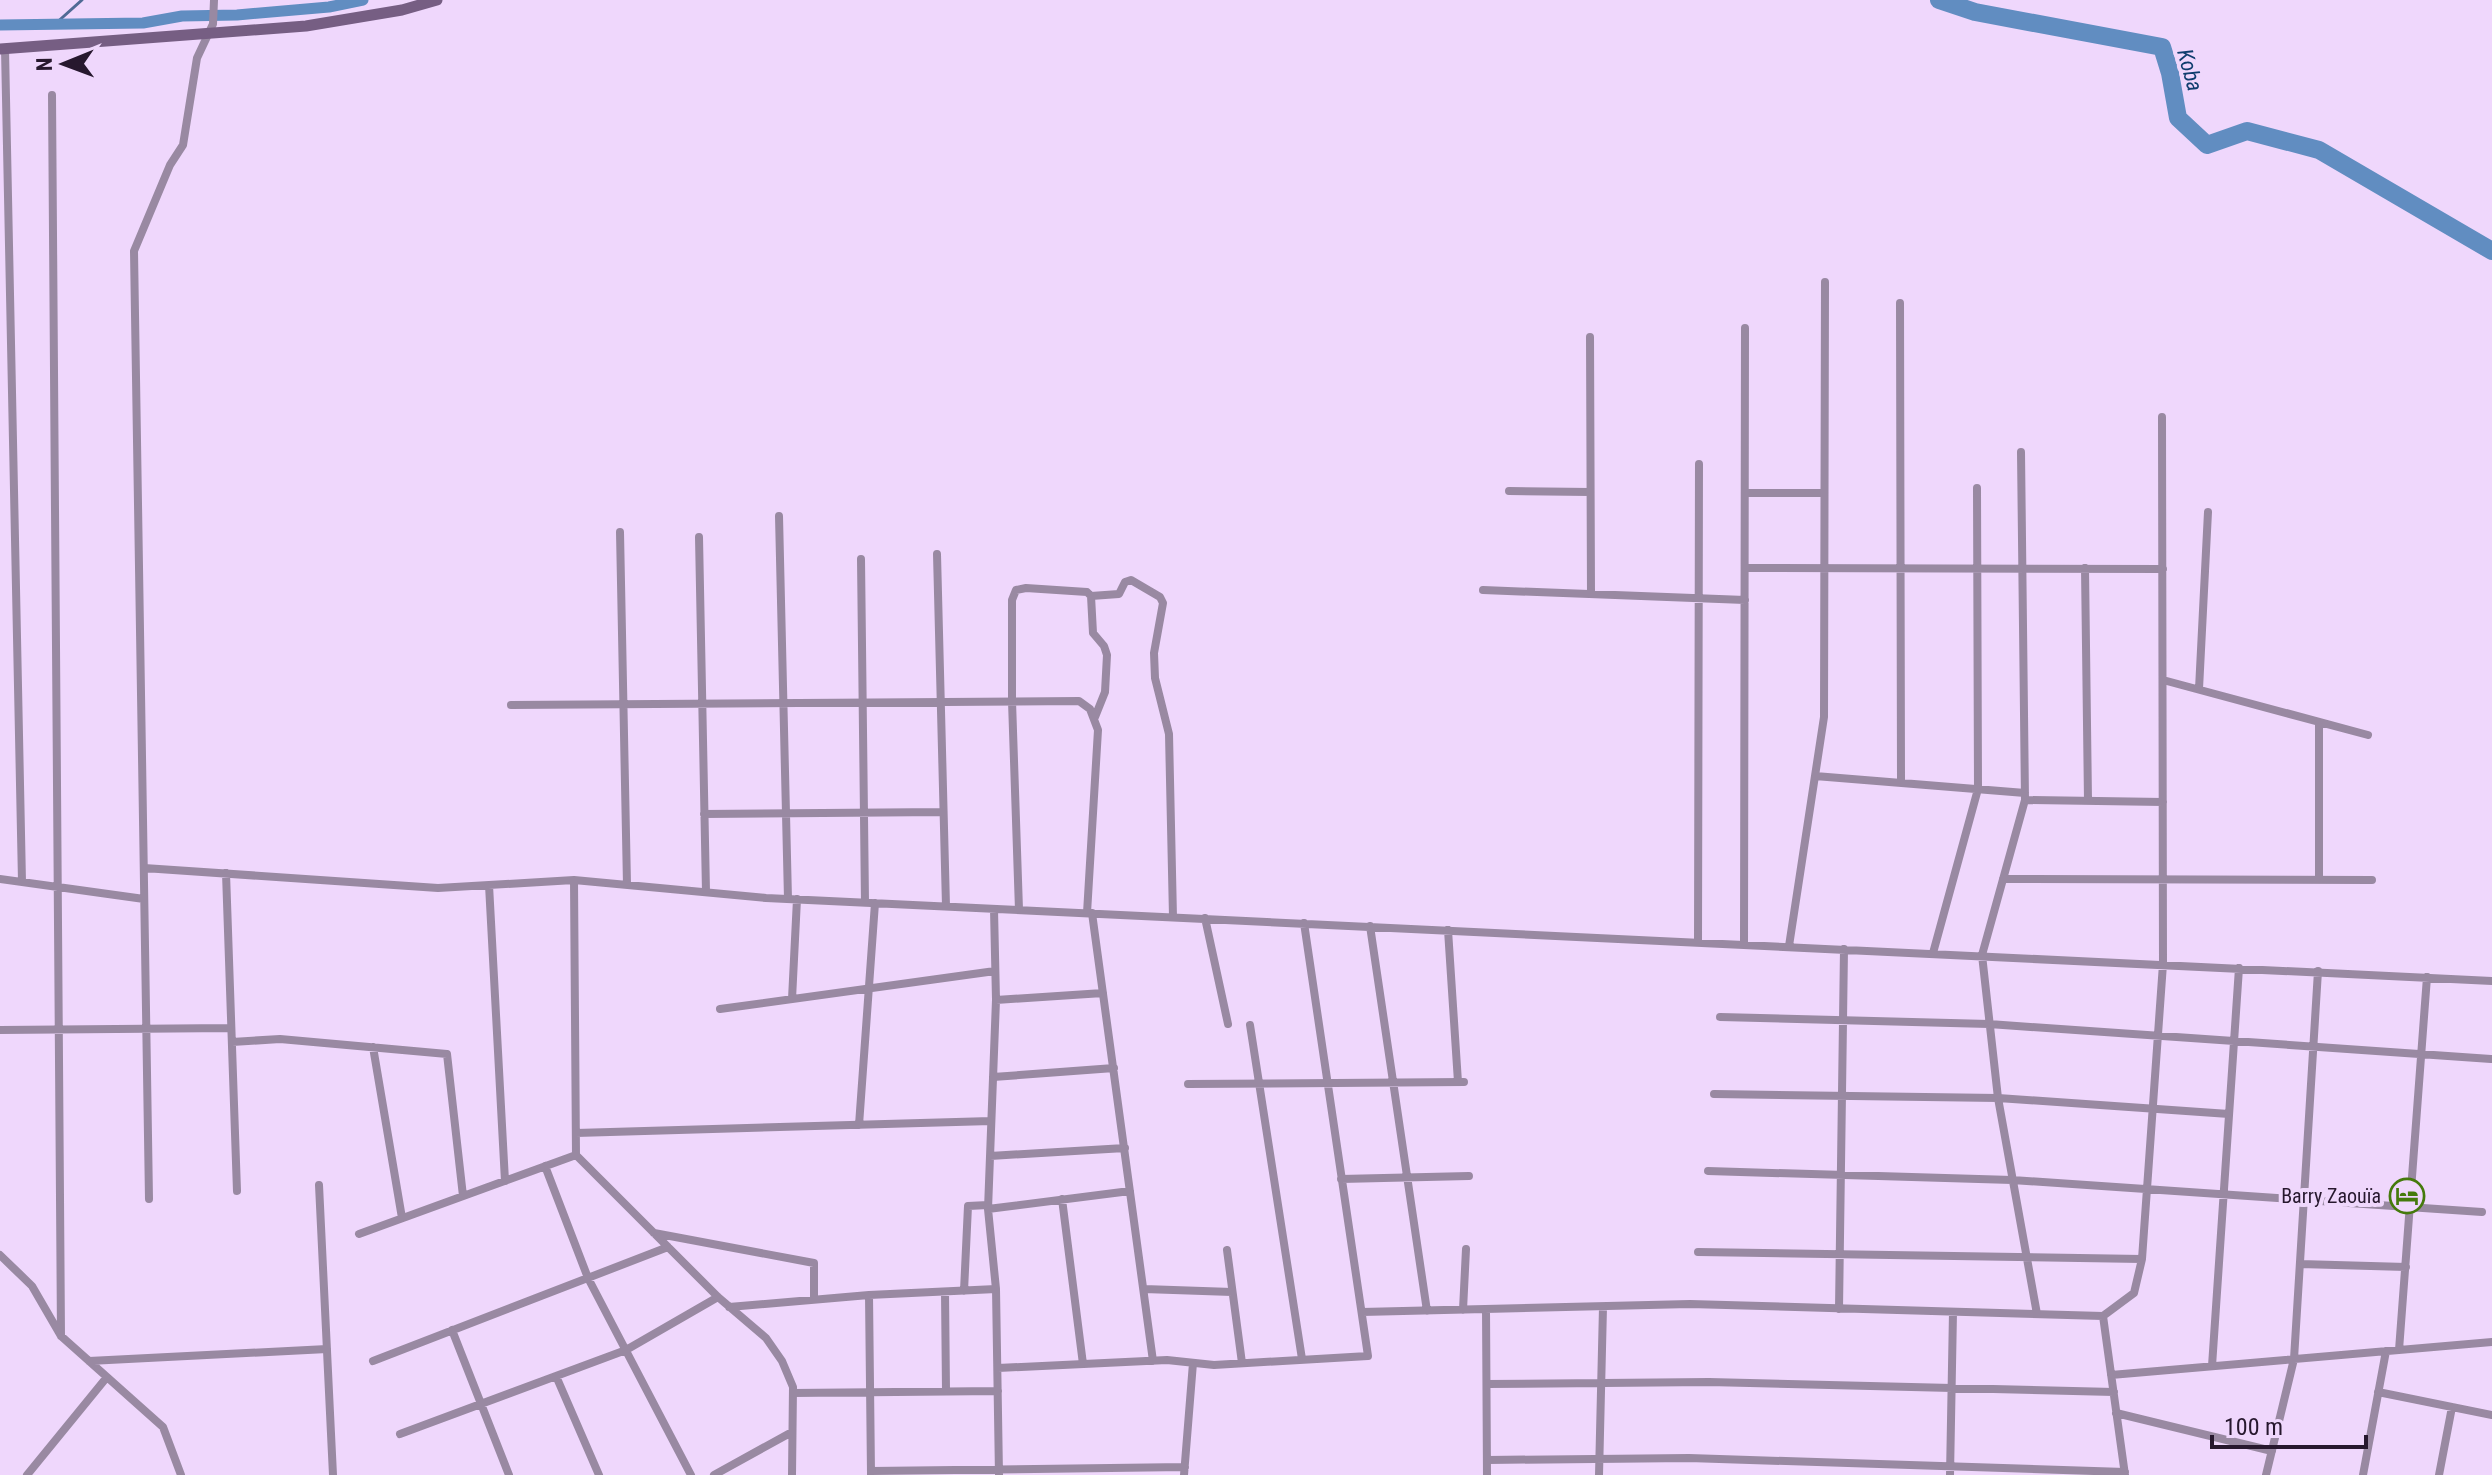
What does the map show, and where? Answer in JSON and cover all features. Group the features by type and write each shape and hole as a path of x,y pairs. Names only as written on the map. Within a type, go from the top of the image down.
{"street":[{"path":"149,1199 134,251 170,165 183,145 197,58 211,31 214,0"},
{"path":"22,882 2,49 306,26 402,10 437,0"},
{"path":"52,95 61,1336"},
{"path":"1789,946 1824,717 1825,282"},
{"path":"1900,303 1901,783"},
{"path":"1744,944 1745,328"},
{"path":"1590,337 1591,594"},
{"path":"1362,1312 1690,1304 2103,1316 2134,1293 2142,1259 2163,964 2162,417"},
{"path":"2021,452 2025,797 1982,955 1998,1098 2037,1314"},
{"path":"1698,942 1699,464"},
{"path":"1933,953 1978,789 1977,488"},
{"path":"1509,491 1590,492"},
{"path":"1745,493 1824,493"},
{"path":"2199,689 2208,512"},
{"path":"779,516 786,813 792,899 792,999"},
{"path":"620,532 627,885"},
{"path":"699,537 706,892"},
{"path":"937,554 946,906"},
{"path":"859,1125 869,988 870,903 864,813 861,559"},
{"path":"1745,568 2163,569"},
{"path":"2085,568 2088,801"},
{"path":"1091,596 1119,594 1125,582 1131,580 1160,597 1163,603 1154,653 1155,678 1169,734 1173,917"},
{"path":"1019,910 1012,701 1013,594 1016,590 1087,592 1091,596 1093,633 1107,655 1105,692 1095,717"},
{"path":"1483,590 1745,600"},
{"path":"2163,680 2368,735"},
{"path":"511,705 1079,701 1090,709 1098,730 1090,913 1153,1361"},
{"path":"2319,722 2319,880"},
{"path":"1815,776 1978,789 2025,797 2163,802"},
{"path":"704,814 943,812"},
{"path":"144,868 438,888 574,880 792,899 2492,981"},
{"path":"226,873 237,1191"},
{"path":"0,879 144,899"},
{"path":"2003,879 2372,880"},
{"path":"574,880 576,1155 718,1297 766,1338 782,1361 793,1387 792,1475"},
{"path":"489,885 505,1181"},
{"path":"994,909 996,1000 988,1207 996,1289 999,1472"},
{"path":"1205,918 1228,1024"},
{"path":"998,1368 1153,1361 1242,1363 1368,1356 1304,923"},
{"path":"1370,926 1427,1311"},
{"path":"1188,1084 1461,1082 1448,930"},
{"path":"1839,1309 1844,949"},
{"path":"2212,1366 2239,968"},
{"path":"720,1009 995,971"},
{"path":"2266,1475 2294,1359 2318,971"},
{"path":"2399,1350 2427,977"},
{"path":"996,1000 1103,993"},
{"path":"1720,1017 1989,1024 2491,1059"},
{"path":"1250,1025 1302,1359"},
{"path":"0,1030 231,1028"},
{"path":"232,1042 280,1039 447,1054 463,1196"},
{"path":"373,1047 402,1218"},
{"path":"993,1077 1114,1068"},
{"path":"1714,1094 1998,1098 2229,1114"},
{"path":"576,1133 991,1121"},
{"path":"990,1156 1125,1148"},
{"path":"359,1234 576,1155"},
{"path":"545,1166 588,1278 691,1475"},
{"path":"1708,1171 2012,1180 2482,1212"},
{"path":"1341,1179 1469,1176"},
{"path":"319,1185 333,1475"},
{"path":"964,1291 968,1206 988,1207 1130,1191"},
{"path":"1062,1199 1083,1364"},
{"path":"654,1233 814,1263 814,1299"},
{"path":"373,1361 668,1247"},
{"path":"1463,1310 1466,1249"},
{"path":"1227,1250 1242,1363"},
{"path":"1698,1252 2142,1259"},
{"path":"0,1255 32,1286 61,1336 163,1427 181,1475"},
{"path":"2300,1264 2406,1267"},
{"path":"729,1307 869,1295 996,1289"},
{"path":"1144,1289 1232,1292"},
{"path":"945,1292 946,1391"},
{"path":"869,1295 871,1473 1185,1471 1193,1363"},
{"path":"400,1434 626,1350 718,1297"},
{"path":"1599,1475 1603,1307"},
{"path":"1486,1309 1487,1475"},
{"path":"1950,1471 1953,1312"},
{"path":"1488,1460 1689,1458 1950,1471 2125,1474 2103,1316"},
{"path":"452,1330 509,1475"},
{"path":"2111,1375 2492,1342"},
{"path":"89,1361 327,1349"},
{"path":"2363,1475 2386,1351"},
{"path":"556,1376 599,1475"},
{"path":"27,1475 107,1377"},
{"path":"1487,1384 1709,1382 2114,1392"},
{"path":"793,1393 998,1391"},
{"path":"2378,1392 2492,1415"},
{"path":"2439,1475 2452,1407"},
{"path":"2116,1413 2272,1451"},
{"path":"714,1475 792,1432"}],"waterway":[{"path":"54,25 82,0"},
{"path":"0,25 143,23 182,16 329,7 363,0"},
{"name":"Koba","path":"1939,0 1975,12 2162,47 2178,118 2207,145 2247,131 2319,150 2492,251"}],"place":[{"name":"Barry Zaouïa","path":"2407,1196"}]}
